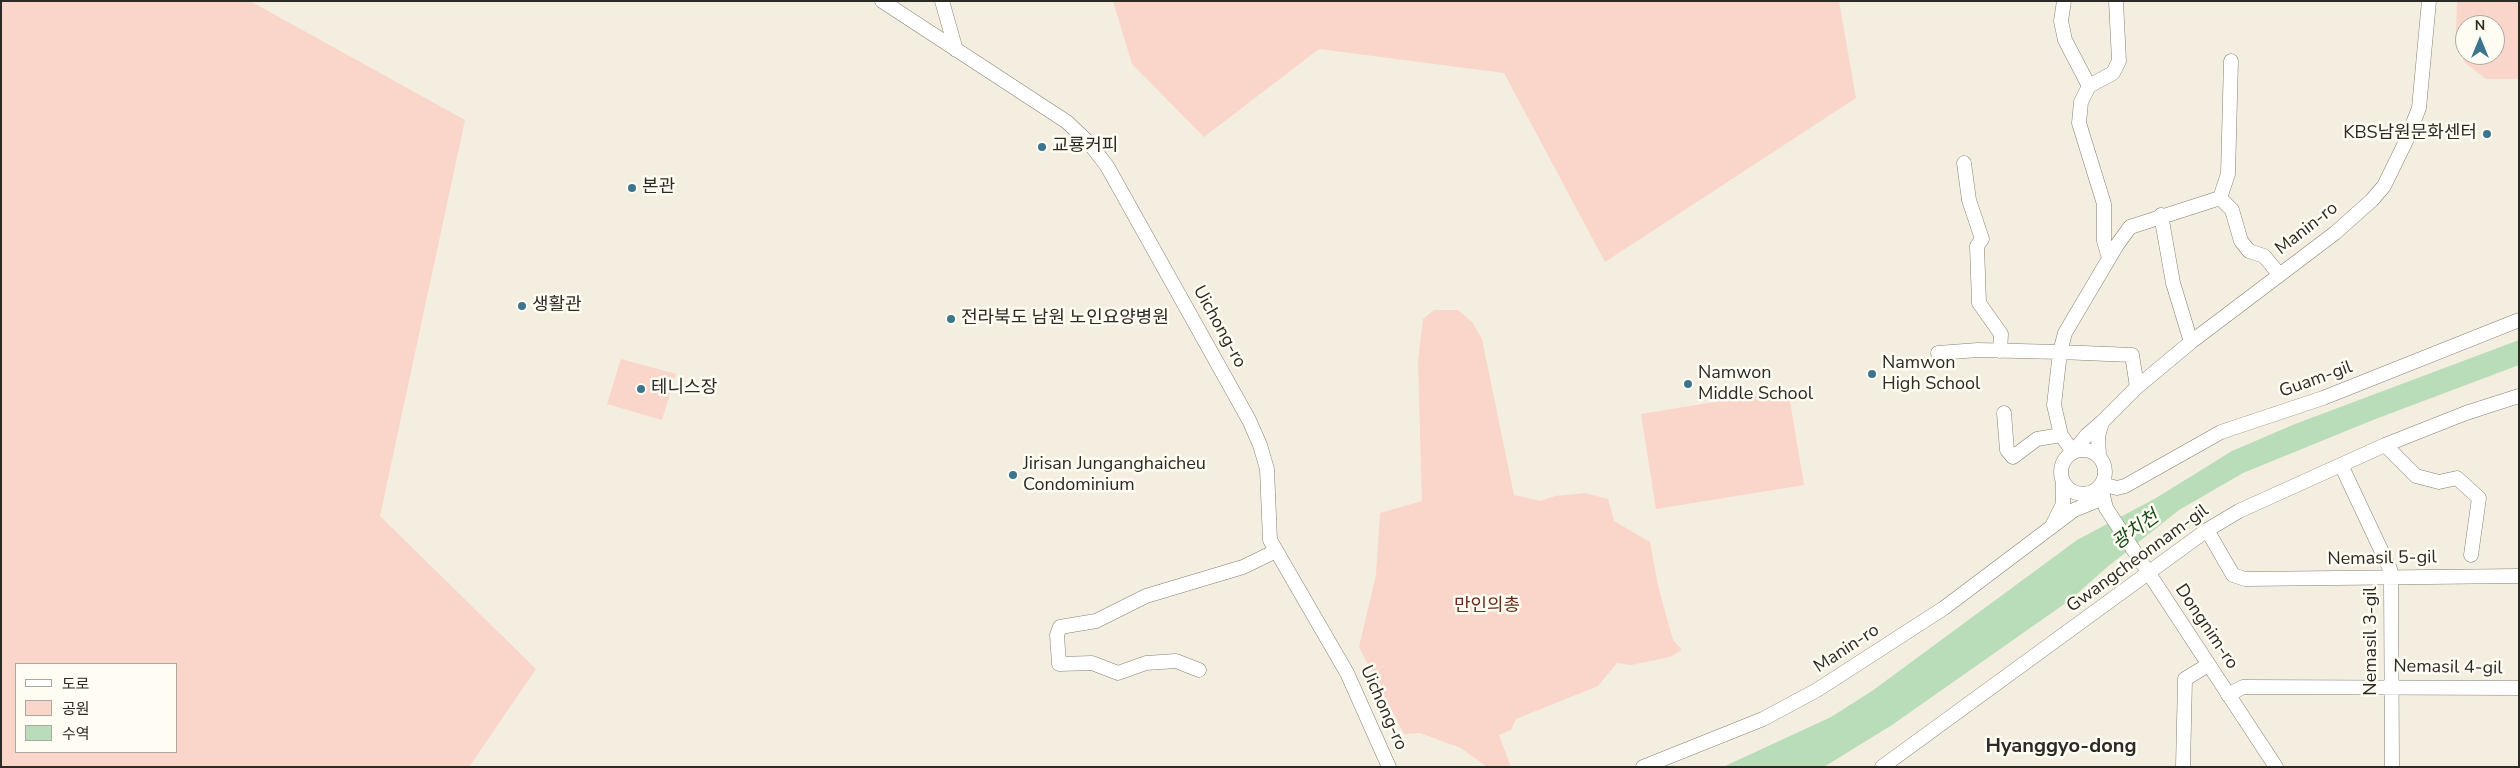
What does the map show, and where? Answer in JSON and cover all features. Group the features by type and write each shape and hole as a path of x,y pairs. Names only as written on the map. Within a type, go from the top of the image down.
{"street":[{"name":"Uichong-ro","path":"882,1 1066,122 1090,144 1107,166 1240,402 1260,445 1269,491 1270,540 1347,673 1389,767"},
{"path":"942,1 956,50"},
{"path":"2064,1 2061,21 2065,40 2089,86"},
{"path":"2109,258 2104,242 2104,204 2079,123 2081,102 2089,86 2114,73 2119,61 2116,1"},
{"name":"Manin-ro","path":"2051,527 2063,504 2062,465 2087,435 2137,387 2191,342 2348,222 2384,186 2406,141 2419,108 2430,1"},
{"path":"2220,198 2228,174 2230,61"},
{"path":"1964,163 1969,200 1982,239 1977,246 1979,303 2001,334 2000,351"},
{"path":"2220,198 2232,210 2241,241 2249,252 2264,256 2279,274"},
{"path":"2099,456 2090,451 2073,452 2061,435 2054,405 2060,352 2065,334 2109,258 2130,227 2161,215 2220,198"},
{"path":"2161,215 2173,283 2191,342"},
{"name":"Guam-gil","path":"2103,482 2130,484 2221,432 2323,398 2519,320"},
{"path":"1938,353 2000,351 2132,354 2137,387"},
{"name":"Gwangcheonnam-gil","path":"1882,767 2146,570 2206,530 2239,512 2385,446 2466,413 2519,396"},
{"path":"2004,412 2007,450 2013,456 2037,439 2061,435"},
{"path":"2093,499 2103,482 2105,467 2099,456 2098,436 2102,422"},
{"path":"2385,446 2416,476 2439,482 2457,478 2479,498 2471,555"},
{"name":"Nemasil 3-gil","path":"2342,467 2390,569 2392,767"},
{"path":"2093,499 2103,482"},
{"path":"2063,483 2070,490 2093,499"},
{"name":"Manin-ro","path":"1643,767 1763,719 1817,690 1944,608 2051,527 2093,499"},
{"name":"Dongnim-ro","path":"2093,499 2146,570 2276,767"},
{"name":"Nemasil 5-gil","path":"2206,530 2233,575 2246,579 2391,579 2519,576"},
{"path":"1199,670 1176,661 1146,663 1118,674 1092,663 1059,664 1057,635 1060,627 1096,621 1146,596 1243,567 1276,551"},
{"path":"2182,767 2185,679 2208,665"},
{"name":"Nemasil 4-gil","path":"2228,694 2243,687 2390,686 2519,688"}],"green space":[{"path":"1,1 250,1 465,120 380,516 536,669 469,767 1,767"},
{"path":"1113,1 1839,1 1856,98 1605,262 1504,73 1319,49 1204,137 1132,64"},
{"path":"2457,1 2519,1 2519,79 2486,79 2468,65 2505,65 2505,15 2457,15"},
{"name":"만인의총","path":"1434,310 1458,310 1472,322 1482,339 1514,495 1540,501 1555,496 1585,493 1608,499 1614,521 1650,542 1658,586 1673,640 1682,650 1670,657 1631,665 1617,663 1598,686 1516,719 1511,730 1499,735 1511,767 1487,767 1461,748 1420,733 1404,734 1359,647 1376,575 1380,513 1422,501 1418,362 1423,319"},
{"name":"테니스장","path":"621,359 676,374 662,420 607,404"},
{"path":"1788,390 1804,485 1656,509 1641,414"}],"water":[{"name":"광치천","path":"2519,340 2519,365 2373,420 2243,473 2179,510 2106,568 2070,600 1892,725 1827,765 1822,767 1723,767 1831,717 1872,691 2077,540 2156,498 2232,451 2295,424"}],"place":[{"name":"KBS남원문화센터","path":"2487,134"},
{"name":"교룡커피","path":"1042,147"},
{"name":"본관","path":"632,188"},
{"name":"생활관","path":"522,306"},
{"name":"전라북도 남원 노인요양병원","path":"951,319"},
{"name":"Namwon High School","path":"1872,374"},
{"name":"Namwon Middle School","path":"1688,384"},
{"name":"테니스장","path":"641,389"},
{"name":"Jirisan Junganghaicheu Condominium","path":"1013,475"}],"district":[{"name":"Hyanggyo-dong","path":"2061,747"}]}
